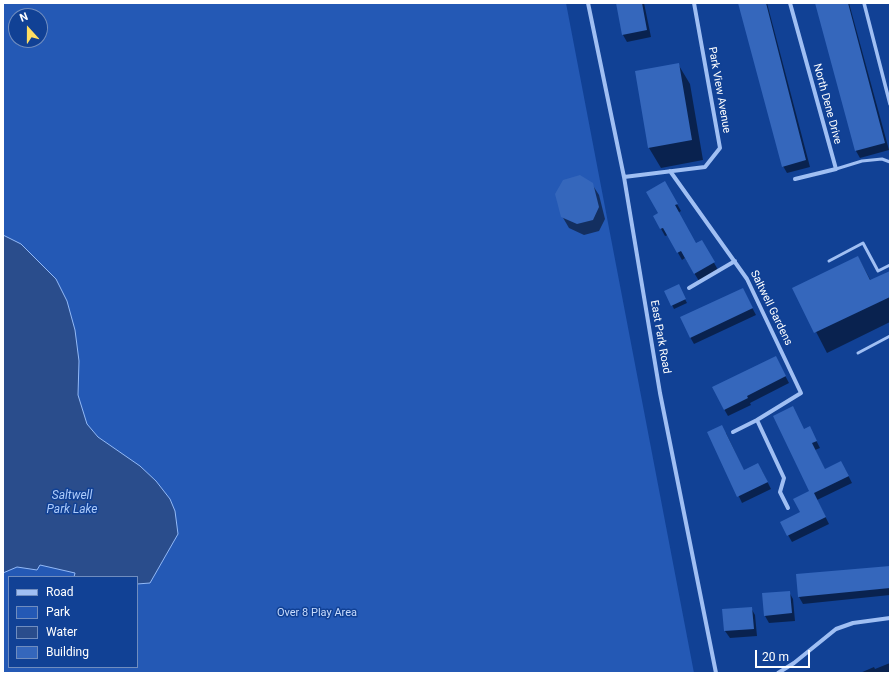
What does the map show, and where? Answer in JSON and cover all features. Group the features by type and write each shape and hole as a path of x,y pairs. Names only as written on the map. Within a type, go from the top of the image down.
{"street":[{"name":"East Park Road","path":"588,3 624,177 660,393 716,673"},
{"name":"Park View Avenue","path":"624,177 705,167 720,148 694,3"},
{"name":"North Dene Drive","path":"790,3 836,169"},
{"path":"864,3 890,104"},
{"path":"795,180 836,169"},
{"name":"Saltwell Gardens","path":"670,171 748,279 801,393 757,420 733,432"},
{"path":"689,288 736,261"},
{"path":"757,420 784,478 780,492 788,508"},
{"path":"778,673 794,663 836,629 853,623 890,618"}],"lane":[{"path":"836,169 862,161 882,159 890,162"},
{"path":"829,261 863,242 878,271 890,265"},
{"path":"858,354 890,336"}],"green space":[{"name":"Over 8 Play Area","path":"3,3 566,3 694,673 3,673"}],"water":[{"name":"Saltwell Park Lake","path":"3,235 21,244 56,279 67,301 75,330 79,361 78,395 87,424 98,437 140,466 156,481 170,499 175,511 178,534 150,583 138,584 138,576 74,576 75,573 40,565 37,570 17,567 3,573"}],"building":[{"path":"616,3 642,3 647,30 622,35"},
{"path":"738,3 766,3 806,160 782,167"},
{"path":"815,3 848,3 885,143 855,151"},
{"path":"679,63 692,140 648,148 635,71"},
{"path":"580,175 593,183 599,207 593,220 577,224 561,217 555,194 563,180"},
{"path":"665,181 678,204 675,205 696,243 702,240 715,262 694,274 681,251 677,253 663,228 660,229 653,216 658,213 646,192"},
{"path":"858,256 870,280 890,271 890,297 814,333 792,288"},
{"path":"679,284 686,299 671,306 664,291"},
{"path":"743,288 753,308 690,338 680,317"},
{"path":"776,356 786,376 747,396 748,398 724,410 712,387"},
{"path":"793,406 804,429 810,426 817,441 812,443 825,469 841,461 849,476 814,493 826,517 787,536 780,522 800,512 793,499 809,491 773,416"},
{"path":"722,425 744,470 758,463 768,482 737,497 707,432"},
{"path":"890,566 890,588 798,597 796,574"},
{"path":"790,591 792,613 764,616 762,593"},
{"path":"752,607 754,629 724,631 722,609"}]}
